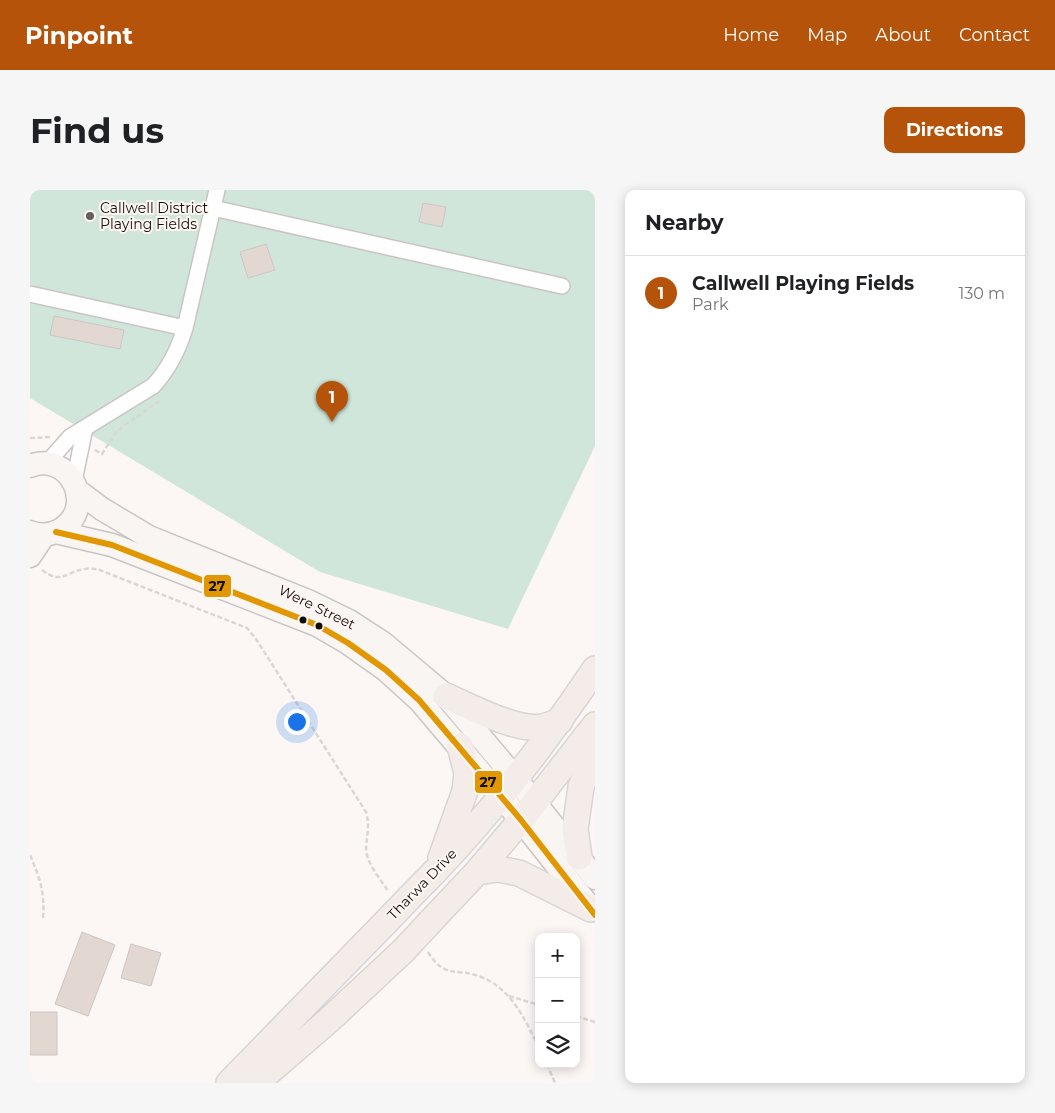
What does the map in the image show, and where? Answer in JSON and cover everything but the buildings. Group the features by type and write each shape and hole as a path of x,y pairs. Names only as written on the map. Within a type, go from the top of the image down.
{"main road":[{"name":"Tharwa Drive","path":"229,1083 384,924 400,896 436,872 509,788 560,721 595,669"},
{"path":"446,696 495,717 524,726 540,727 560,721"},
{"path":"256,1083 328,1021 403,951 477,872 528,812 595,725"},
{"path":"436,872 465,791 467,773 460,746"},
{"path":"579,857 575,829 581,787 595,750"},
{"path":"477,872 498,869 519,873 593,912"}],"street":[{"path":"35,464 70,437 153,386 164,375 179,350 217,190"},
{"path":"213,208 562,286"},
{"path":"30,294 185,328"},
{"path":"34,562 44,533 65,527 72,520 78,506 76,486 85,428"},
{"name":"Were Street","path":"35,464 57,466 66,472 76,486 102,509 149,537 303,598 349,621 383,643 446,696 509,788"},
{"name":"Were Street","path":"44,533 112,545 317,625 348,643 386,670 419,700 460,746 509,788"},
{"path":"509,788 528,812 593,912"},
{"path":"528,812 579,857 595,878"}],"path":[{"path":"30,438 53,436"},
{"path":"34,562 50,576 56,578 85,569 97,570 247,628 256,639 366,812 370,824 366,850 370,862 400,896"},
{"path":"30,854 41,881 44,903 43,919"},
{"path":"428,952 438,966 449,971 481,976 497,985 523,1015 535,1040"},
{"path":"507,995 535,1004"},
{"path":"580,1017 595,1022"},
{"path":"549,1068 555,1083"}],"green space":[{"path":"30,190 595,190 595,446 508,629 320,572 30,398"}],"transit line":[{"name":"27","path":"56,532 112,545 317,625 348,643 386,670 419,700 521,820 595,915"}],"place":[{"name":"Callwell District Playing Fields","path":"90,216"},
{"name":"Callwell Playing Fields","path":"332,422"}]}
